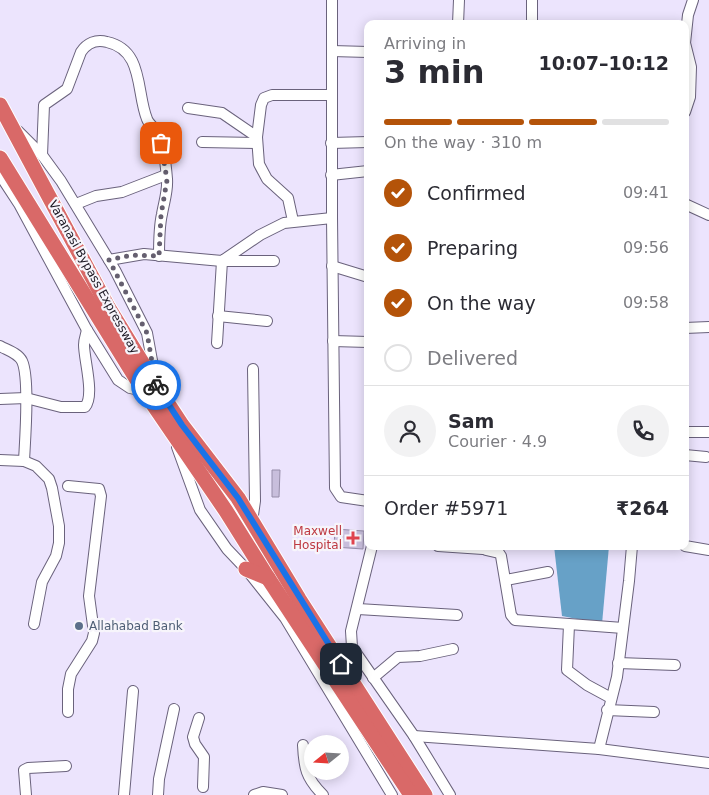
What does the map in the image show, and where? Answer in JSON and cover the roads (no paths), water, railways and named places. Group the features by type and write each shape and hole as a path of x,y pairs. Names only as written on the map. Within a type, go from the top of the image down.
{"highway":[{"name":"Varanasi Bypass Expressway","path":"0,105 108,307 174,437 226,511 411,795"},
{"name":"Varanasi Bypass Expressway","path":"0,158 150,389 182,425 238,498 425,795"},
{"path":"246,569 268,578"}],"street":[{"path":"332,0 331,175 336,488 341,497 364,500"},
{"path":"458,20 459,0"},
{"path":"532,0 532,20"},
{"path":"688,20 693,0"},
{"path":"42,155 44,105 67,88 84,47 94,41 105,42 118,46 126,52 134,63 147,119 158,134 161,143 166,175 159,256"},
{"path":"332,51 364,52"},
{"path":"689,60 691,67 689,100"},
{"path":"293,221 288,198 267,179 260,169 257,140 261,105 266,96 331,95"},
{"path":"188,108 222,113 257,140"},
{"path":"0,175 19,204 87,330 118,380 130,388 150,389 147,333 109,260 76,204 42,155 10,124"},
{"path":"202,142 257,140"},
{"path":"331,143 364,142"},
{"path":"331,175 364,171"},
{"path":"76,204 96,196 122,192 166,175"},
{"path":"689,206 709,216"},
{"path":"222,261 260,234 284,223 332,218"},
{"path":"109,260 132,255 222,261 274,261"},
{"path":"217,343 222,261"},
{"path":"332,266 364,276"},
{"path":"218,316 267,320"},
{"path":"689,328 709,327"},
{"path":"0,399 26,398 62,407 80,408 87,404 88,375 84,347 87,330"},
{"path":"333,341 364,342"},
{"path":"0,346 18,356 22,361 24,369 26,398 24,462"},
{"path":"252,523 255,501 253,369"},
{"path":"689,432 709,432"},
{"path":"174,437 200,510 228,549 284,618 392,795"},
{"path":"689,455 706,457"},
{"path":"0,460 24,462 36,466 50,479 58,526 56,556 42,582 34,624"},
{"path":"68,486 99,489 101,496 88,596 94,633 92,641 71,674 68,689 68,712"},
{"path":"689,547 709,550"},
{"path":"371,550 351,631 352,647 414,736 450,795"},
{"path":"492,550 498,552 506,580 511,615 515,620 623,628"},
{"path":"599,749 618,663 632,550"},
{"path":"506,580 548,572"},
{"path":"358,609 457,615"},
{"path":"569,625 567,670 587,686 611,698"},
{"path":"373,678 398,657 420,656 454,649"},
{"path":"618,663 674,665"},
{"path":"124,795 133,691"},
{"path":"158,795 159,779 174,709"},
{"path":"607,710 654,712"},
{"path":"199,718 193,737 195,744 204,757 203,787"},
{"path":"414,736 599,749 709,763"},
{"path":"303,745 308,776 312,784 323,795"},
{"path":"26,795 24,770 28,768 66,766"},
{"path":"254,795 264,792 282,795"}],"water":[{"path":"554,550 609,550 602,624 562,616"}],"place":[{"name":"Maxwell Hospital","path":"353,538"},
{"name":"Allahabad Bank","path":"79,626"}]}
